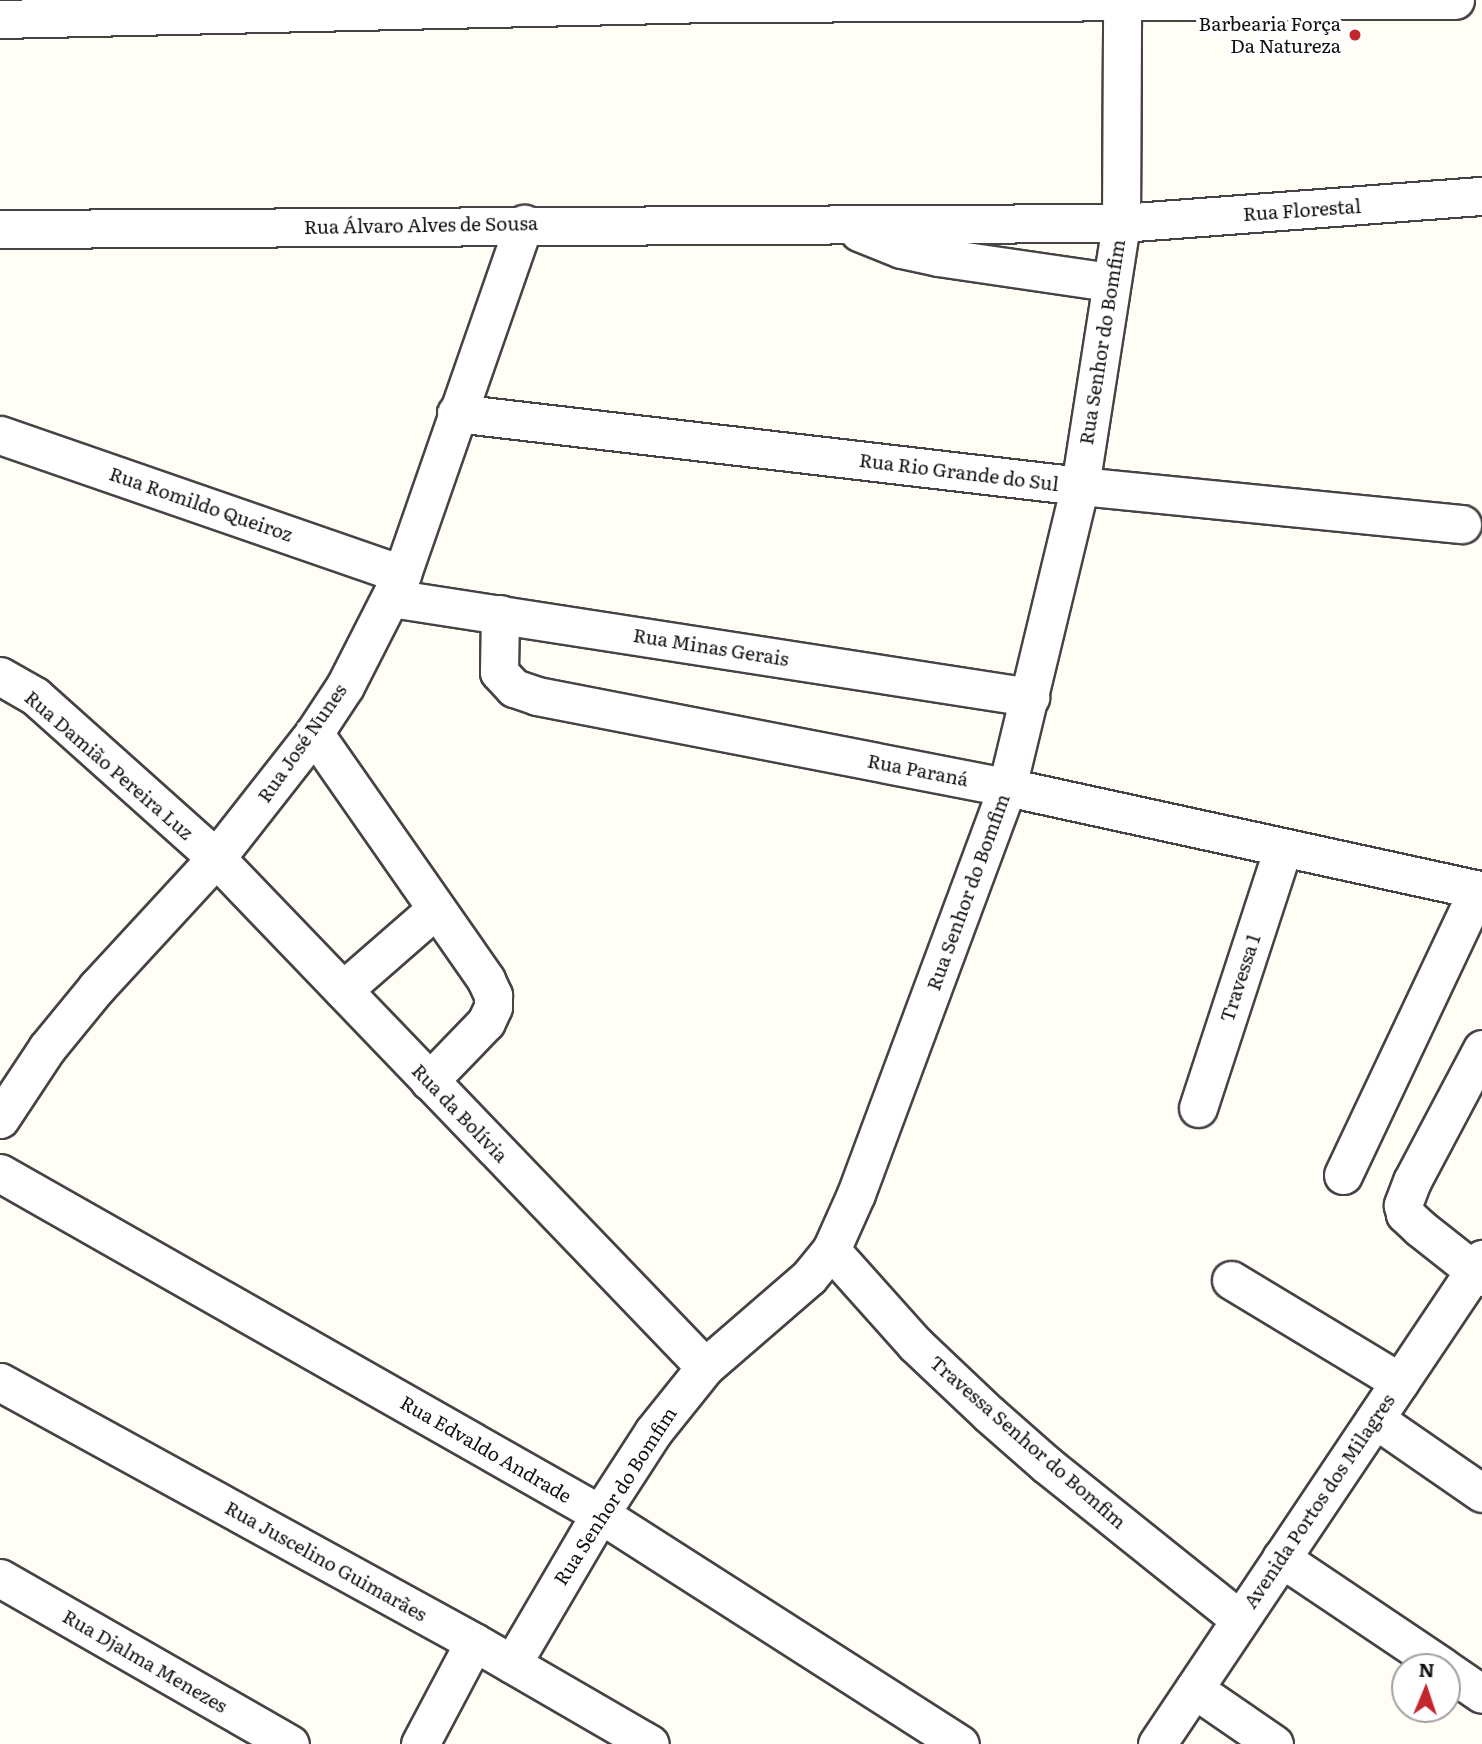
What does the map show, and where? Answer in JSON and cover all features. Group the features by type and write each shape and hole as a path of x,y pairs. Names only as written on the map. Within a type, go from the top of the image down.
{"street":[{"path":"0,19 710,2 1455,0"},
{"name":"Rua Senhor do Bomfim","path":"512,1664 600,1514 653,1432 705,1367 809,1277 831,1250 856,1194 1007,787 1080,486 1121,223 1122,2"},
{"name":"Rua Florestal","path":"1121,223 1482,196"},
{"name":"Rua Álvaro Alves de Sousa","path":"0,229 524,224 1121,223"},
{"name":"Rua José Nunes","path":"0,1119 47,1048 89,997 216,858 314,733 345,686 396,586 524,224"},
{"name":"Rua Álvaro Alves de Sousa","path":"842,224 901,249 1110,282"},
{"name":"Rua Rio Grande do Sul","path":"456,413 1080,486 1462,524"},
{"name":"Rua Romildo Queiroz","path":"0,435 396,586"},
{"name":"Rua Minas Gerais","path":"396,586 500,614 1030,697"},
{"name":"Rua Paraná","path":"500,614 497,663 503,680 514,688 655,719 1007,787 1480,891"},
{"name":"Rua Damião Pereira Luz","path":"0,676 35,696 216,858"},
{"path":"314,733 486,980 494,1002 486,1022 473,1038 429,1081"},
{"name":"Travessa 1","path":"1198,1108 1283,848"},
{"name":"Rua da Bolívia","path":"216,858 705,1367"},
{"path":"1343,1175 1480,891"},
{"path":"342,990 436,909"},
{"path":"1479,1269 1420,1228 1405,1214 1403,1205 1412,1181 1482,1049"},
{"name":"Rua Edvaldo Andrade","path":"0,1173 600,1514 960,1744"},
{"name":"Travessa Senhor do Bomfim","path":"831,1250 915,1344 989,1414 1047,1465 1239,1619"},
{"name":"Avenida Portos dos Milagres","path":"1157,1744 1399,1382 1479,1269"},
{"path":"1231,1280 1399,1382"},
{"name":"Rua Juscelino Guimarães","path":"0,1382 474,1642 650,1744"},
{"path":"1375,1419 1482,1493"},
{"path":"1282,1558 1422,1653"},
{"name":"Rua Djalma Menezes","path":"0,1578 290,1744"},
{"path":"420,1744 474,1642"},
{"path":"1461,1680 1482,1694"},
{"path":"1194,1689 1274,1744"}],"place":[{"name":"Barbearia Força Da Natureza","path":"1355,35"}]}
